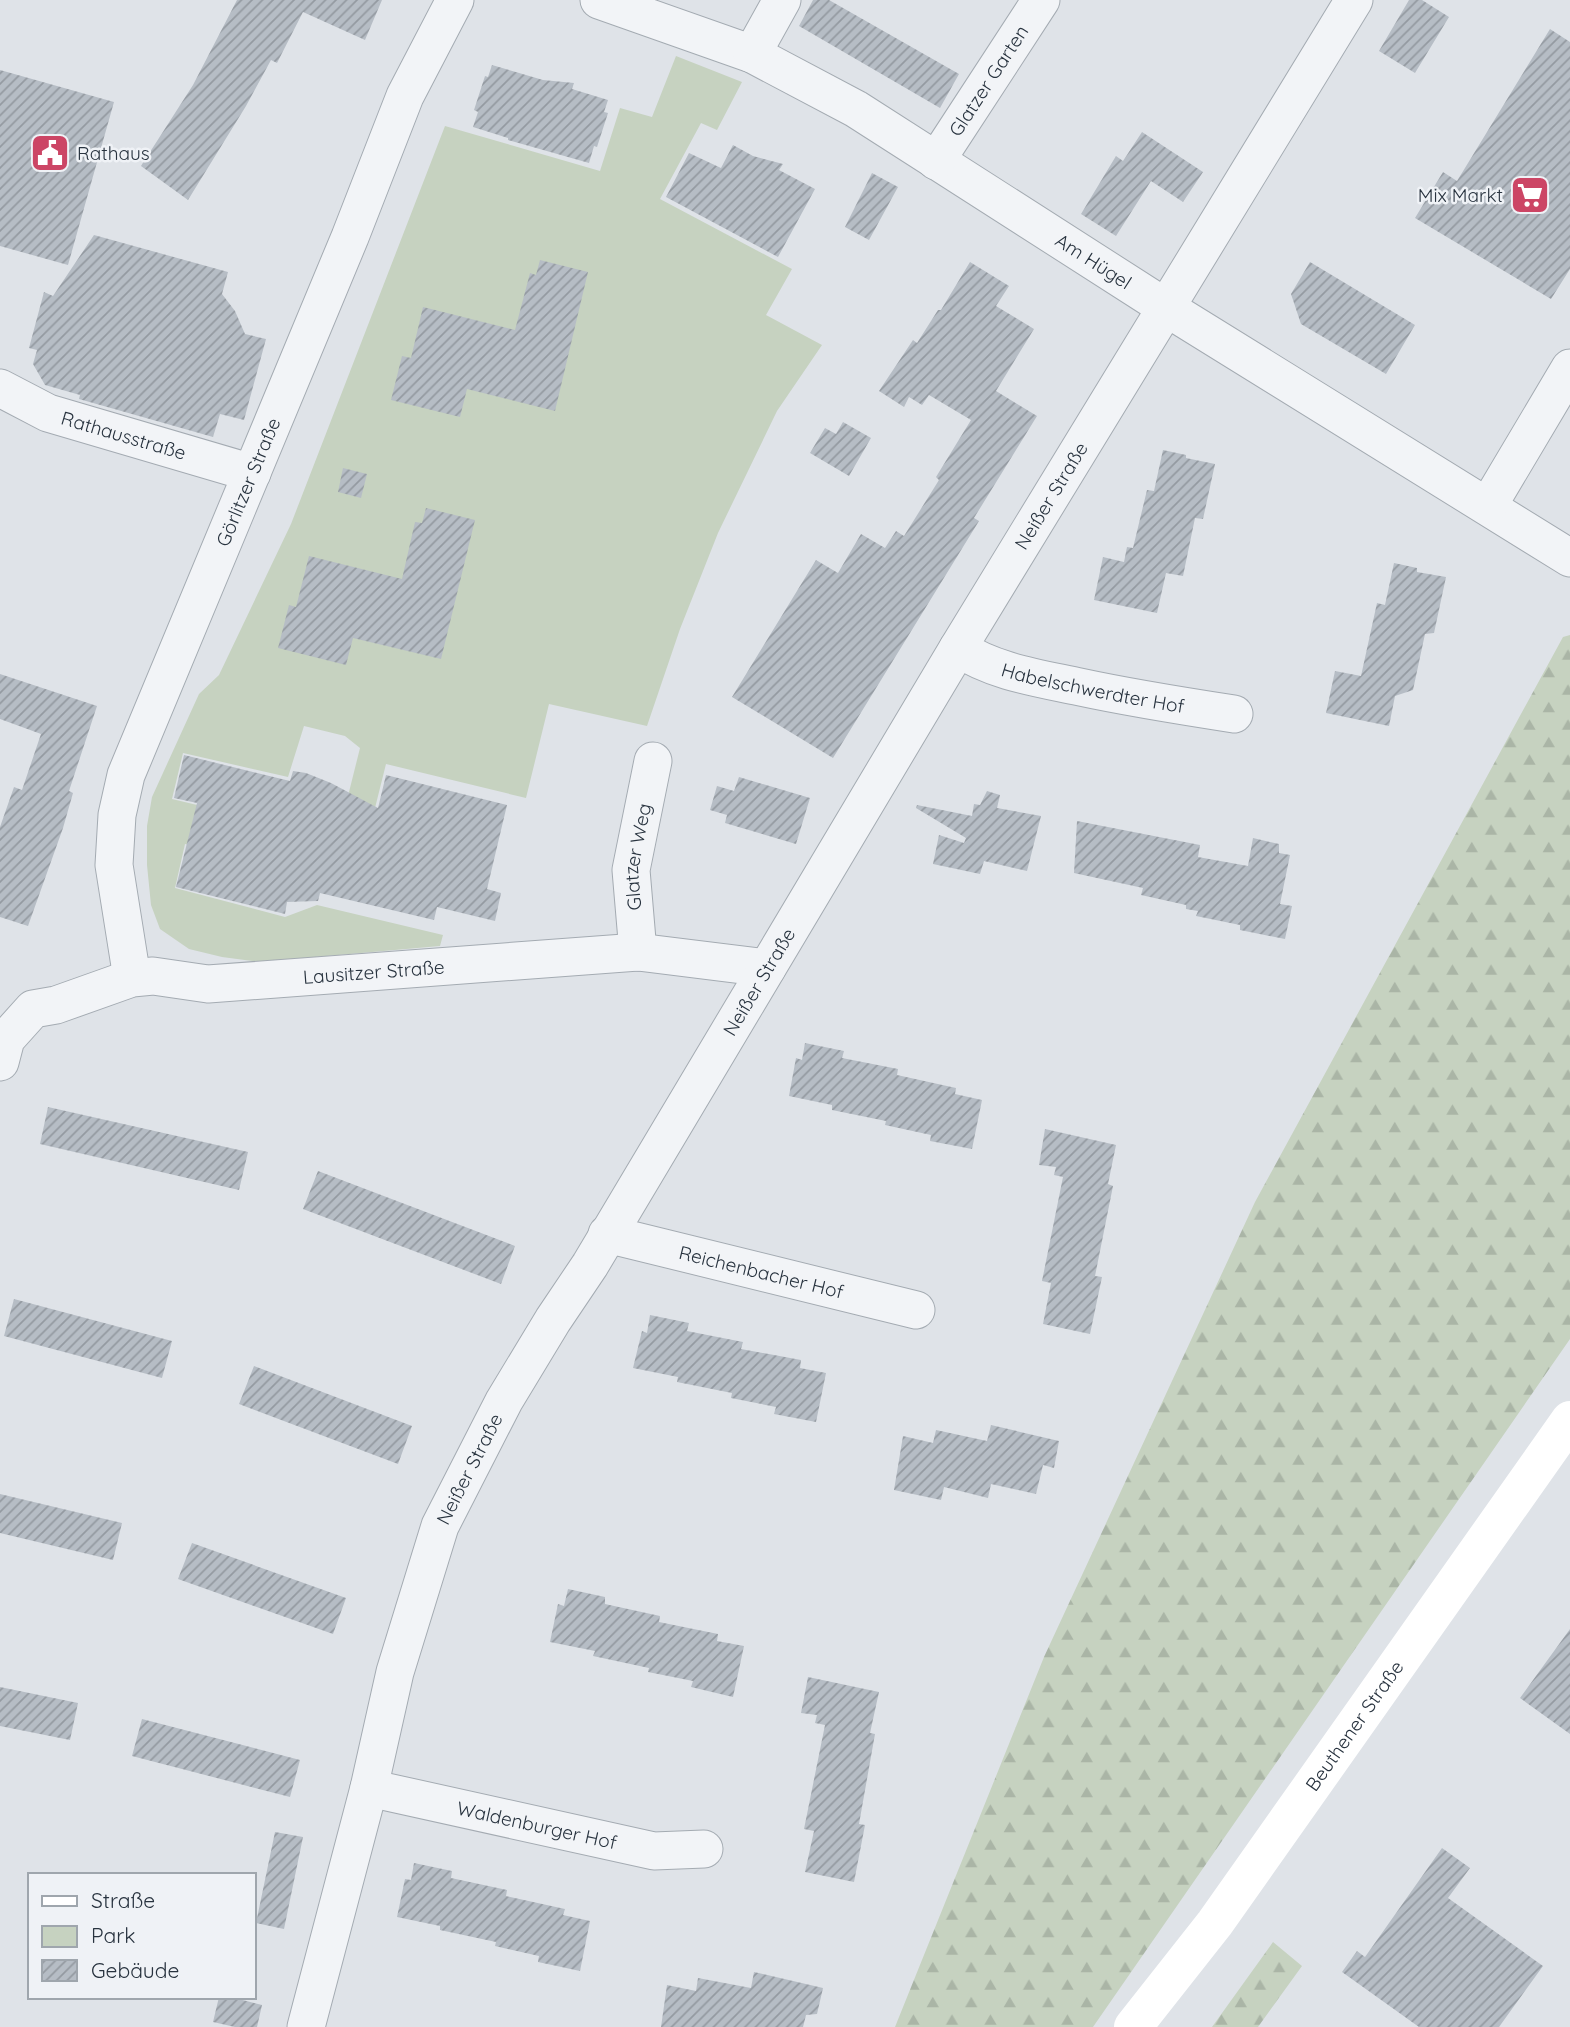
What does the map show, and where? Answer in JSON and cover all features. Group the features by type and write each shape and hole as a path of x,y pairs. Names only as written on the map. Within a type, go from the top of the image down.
{"main road":[{"name":"Beuthener Straße","path":"1133,2027 1214,1923 1570,1420"}],"street":[{"name":"Görlitzer Straße","path":"132,978 114,865 117,814 126,775 350,237 405,96 455,0"},
{"name":"Am Hügel","path":"599,0 752,54 856,109 1165,307 1570,558"},
{"path":"752,54 782,0"},
{"name":"Glatzer Garten","path":"936,161 1041,0"},
{"name":"Neißer Straße","path":"306,2027 369,1788 395,1672 440,1526 504,1401 590,1265 958,648 1354,0"},
{"path":"1488,506 1570,368"},
{"name":"Rathausstraße","path":"0,388 48,413 252,473"},
{"name":"Habelschwerdter Hof","path":"958,648 978,662 1040,679 1128,698 1234,714"},
{"name":"Glatzer Weg","path":"638,952 631,870 653,761"},
{"name":"Lausitzer Straße","path":"2,1047 33,1009 55,1005 132,978 153,976 208,984 638,952 767,968"},
{"name":"Reichenbacher Hof","path":"607,1234 916,1310"},
{"name":"Waldenburger Hof","path":"369,1788 654,1851 704,1849"}],"green space":[{"path":"676,56 742,82 717,130 701,123 660,199 792,269 766,315 822,345 777,411 718,533 680,629 647,726 549,704 526,798 386,764 372,820 335,848 360,748 345,736 304,726 288,777 183,753 172,799 218,810 208,849 185,844 175,888 285,917 317,905 443,935 440,946 259,962 189,949 160,929 151,905 147,826 152,797 199,694 219,675 291,524 445,126 600,171 620,108 652,117"},
{"path":"1570,635 1570,1339 1093,2027 895,2027 1044,1657 1255,1202 1563,637"},
{"path":"1273,1942 1302,1966 1258,2027 1212,2027"}],"building":[{"path":"237,0 382,0 365,40 303,12 277,63 271,60 188,200 141,166 193,85"},
{"path":"813,0 829,0 959,74 940,108 799,26"},
{"path":"1409,0 1422,0 1449,17 1415,73 1379,51"},
{"path":"1550,29 1570,42 1570,269 1551,299 1415,218 1443,172 1457,181"},
{"path":"492,65 543,80 574,83 572,89 608,100 604,112 608,113 589,163 473,127 478,112 474,110 485,76 488,77"},
{"name":"Rathaus","path":"0,70 114,102 68,265 0,246"},
{"path":"1142,132 1203,172 1183,202 1151,181 1116,236 1081,214 1116,156 1123,161"},
{"path":"733,145 753,156 783,164 779,170 815,189 778,257 666,197 689,153 721,168"},
{"path":"872,173 898,187 869,240 845,227"},
{"path":"94,235 228,272 222,294 235,311 245,334 266,339 244,420 220,414 213,437 79,399 80,395 45,385 33,364 37,350 29,348 44,292 53,296"},
{"path":"540,260 588,272 555,411 467,389 460,417 391,400 402,356 411,358 423,307 515,330 530,273 536,275"},
{"path":"970,262 1009,286 996,306 1034,329 996,391 1037,416 974,518 979,521 833,758 732,697 816,560 838,573 861,534 885,548 896,531 904,536 939,480 936,477 971,420 929,395 922,405 909,397 904,407 879,391 913,340 917,343 938,310 941,310"},
{"path":"1310,262 1415,325 1386,374 1301,324 1291,294"},
{"path":"843,422 871,438 849,476 810,453 825,428 836,434"},
{"path":"1163,450 1215,464 1203,519 1195,518 1183,576 1166,573 1157,613 1094,600 1103,557 1124,562 1127,547 1133,548 1147,490 1154,491"},
{"path":"343,468 367,474 361,498 338,492"},
{"path":"426,508 475,520 441,659 353,638 346,665 278,648 289,605 296,607 309,556 402,579 415,522 422,523"},
{"path":"1394,563 1417,568 1417,572 1446,577 1434,633 1425,634 1413,690 1395,696 1389,726 1326,713 1335,671 1361,676 1377,603 1385,605"},
{"path":"0,674 97,706 69,791 73,793 63,828 28,926 0,917 0,827 14,787 22,790 41,734 0,719"},
{"path":"184,755 290,781 293,771 306,773 378,808 386,775 507,805 487,889 501,893 495,921 437,907 434,920 320,893 318,901 287,902 285,914 176,887 197,803 174,798"},
{"path":"739,777 810,798 796,844 725,823 727,815 710,810 717,786 734,791"},
{"path":"987,791 1000,795 997,808 1041,816 1027,871 984,861 980,874 933,864 939,835 964,843 966,838 916,808 917,805 972,816 974,804 980,805"},
{"path":"1077,821 1200,845 1198,857 1248,866 1253,838 1279,844 1279,853 1290,855 1280,904 1292,906 1285,939 1240,930 1240,925 1196,916 1198,911 1186,909 1186,905 1141,895 1143,888 1074,873"},
{"path":"805,1043 844,1051 842,1058 898,1069 897,1075 956,1088 955,1094 982,1100 972,1149 930,1141 931,1135 885,1125 886,1121 832,1110 832,1105 789,1096 796,1058 802,1060"},
{"path":"48,1107 248,1152 239,1190 40,1144"},
{"path":"1045,1129 1116,1145 1108,1184 1113,1186 1095,1276 1102,1277 1090,1334 1043,1324 1051,1283 1042,1281 1063,1177 1054,1175 1056,1167 1039,1165"},
{"path":"318,1171 515,1246 501,1284 303,1209"},
{"path":"14,1299 172,1341 162,1378 4,1336"},
{"path":"650,1315 689,1323 687,1331 743,1342 741,1349 801,1360 800,1368 826,1373 816,1422 774,1414 776,1407 731,1398 732,1393 677,1382 678,1377 633,1368 642,1331 647,1333"},
{"path":"254,1366 412,1426 398,1464 239,1404"},
{"path":"991,1425 1059,1441 1054,1468 1043,1465 1036,1494 991,1484 988,1498 944,1487 941,1500 894,1490 903,1436 933,1443 936,1430 987,1441"},
{"path":"0,1494 122,1523 113,1560 0,1533"},
{"path":"192,1543 346,1598 333,1634 178,1579"},
{"path":"568,1589 605,1597 605,1604 660,1616 659,1622 718,1634 717,1641 744,1646 733,1697 691,1687 693,1681 648,1672 649,1668 593,1656 595,1651 550,1642 558,1604 564,1606"},
{"path":"1570,1629 1570,1734 1520,1698"},
{"path":"808,1677 879,1692 870,1733 875,1734 859,1824 865,1825 854,1882 805,1872 814,1831 804,1829 825,1725 815,1723 817,1715 801,1713"},
{"path":"0,1687 78,1703 70,1740 0,1726"},
{"path":"142,1719 300,1760 290,1797 132,1756"},
{"path":"275,1832 303,1837 284,1929 256,1923"},
{"path":"1442,1848 1470,1868 1448,1898 1543,1966 1499,2027 1419,2027 1342,1972 1357,1951 1365,1957"},
{"path":"414,1863 452,1871 451,1878 507,1890 506,1896 565,1909 563,1915 590,1921 580,1971 538,1962 539,1956 495,1946 496,1942 397,1917 405,1879 411,1880"},
{"path":"754,1972 823,1988 817,2014 806,2015 803,2027 661,2027 667,1985 696,1991 698,1978 751,1988"},
{"path":"219,1999 239,1999 262,2005 257,2027 235,2027 213,2022"}],"place":[{"name":"Rathaus","path":"50,153"},
{"name":"Mix Markt","path":"1530,195"}]}
